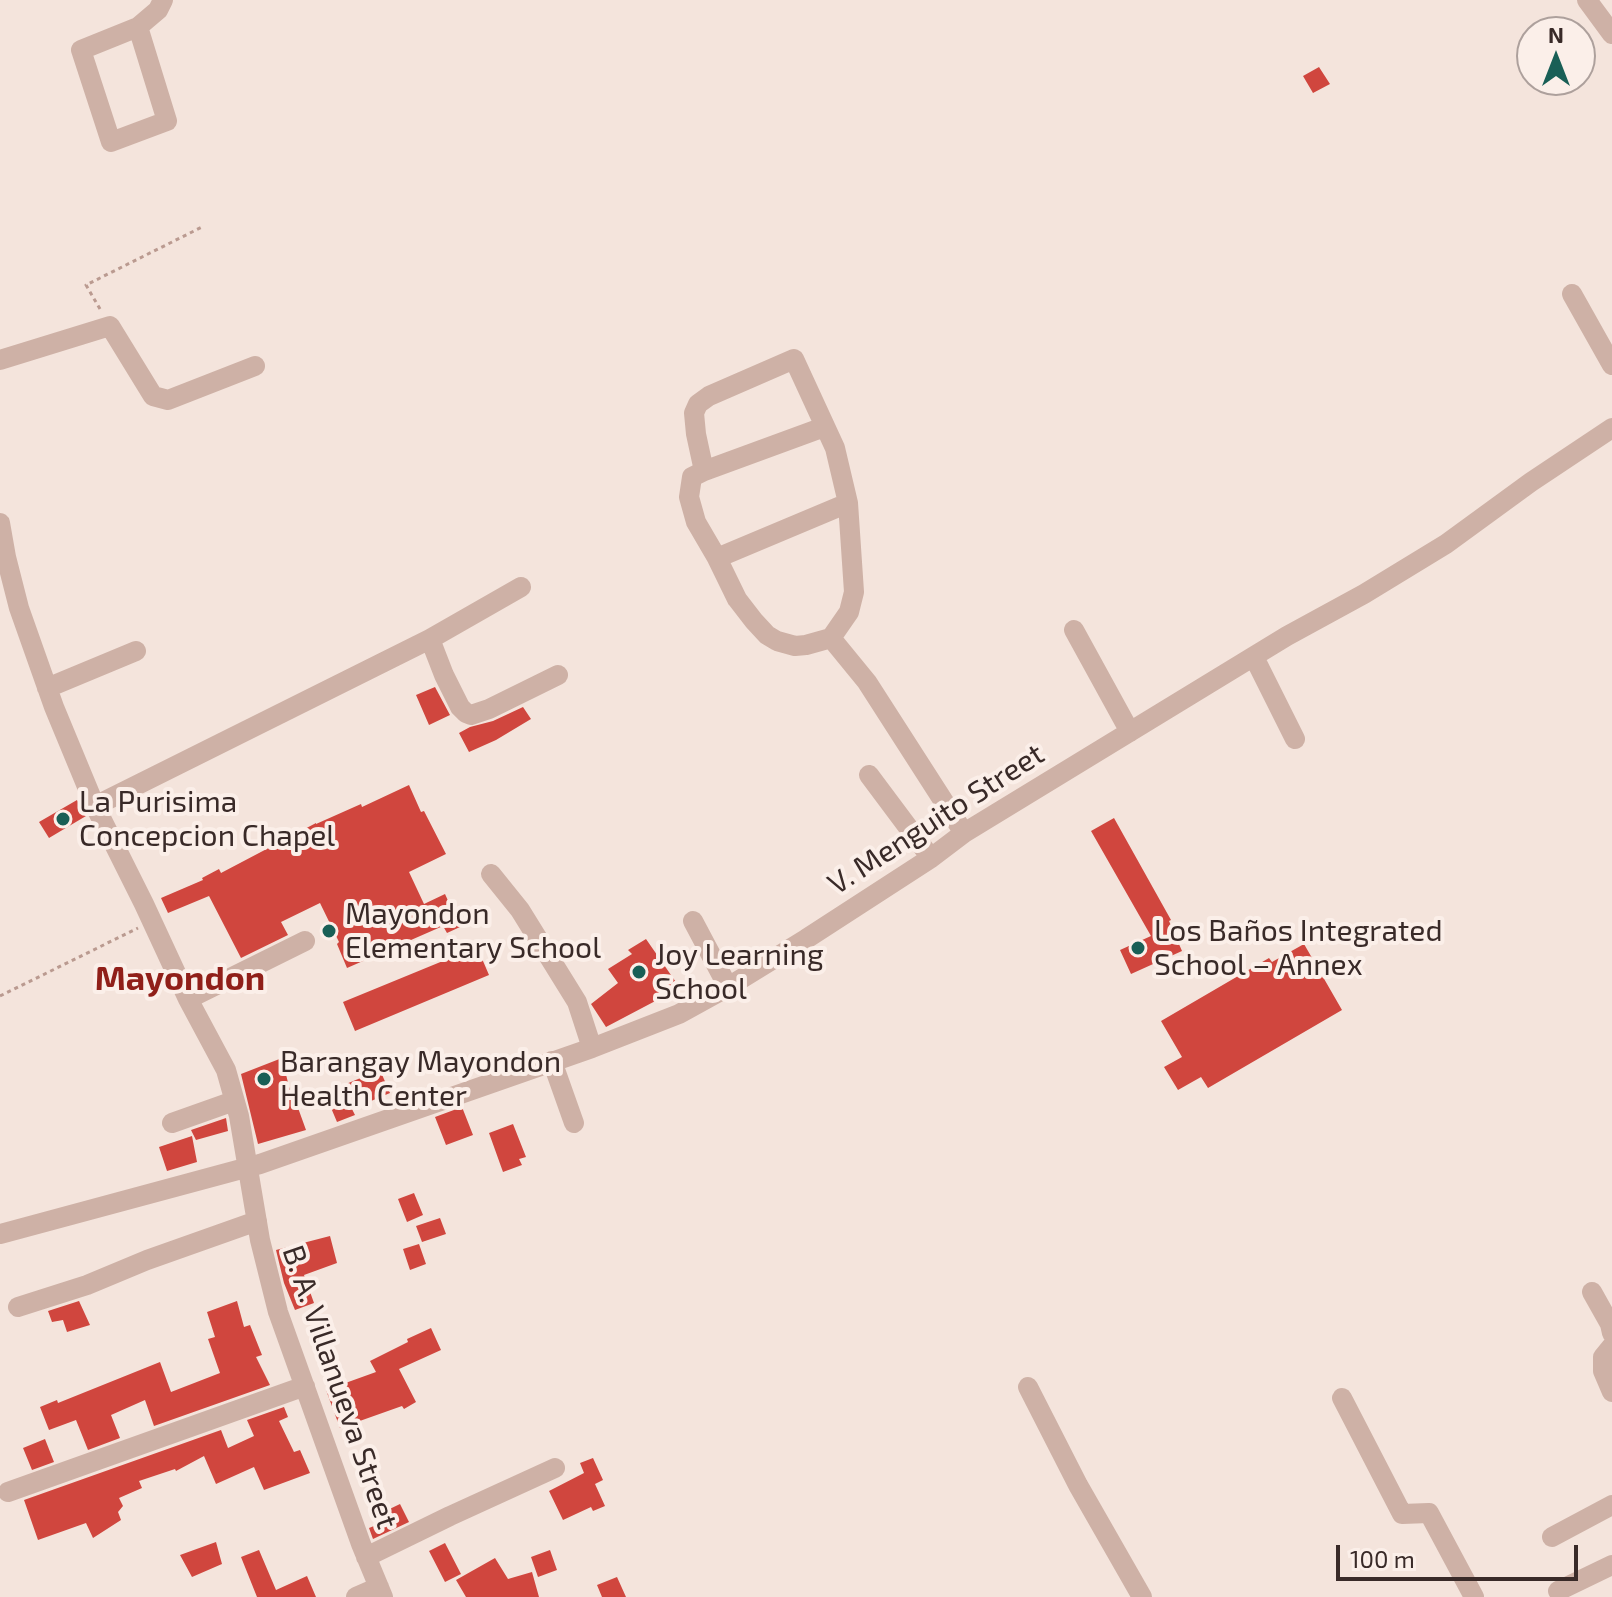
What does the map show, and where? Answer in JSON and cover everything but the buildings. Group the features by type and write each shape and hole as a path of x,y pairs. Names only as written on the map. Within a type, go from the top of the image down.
{"street":[{"path":"136,0 144,22 167,121 111,142 81,50 144,22 158,10 163,0"},
{"path":"1587,0 1612,34"},
{"path":"1572,294 1612,365"},
{"path":"0,360 110,326 153,396 168,400 255,366"},
{"path":"704,471 694,413 698,404 709,396 794,359 835,448 848,503 854,592 849,612 831,638 795,646 767,635 737,599 696,522 689,497 692,477 824,427"},
{"name":"V. Menguito Street","path":"0,1234 248,1167 592,1048 679,1014 728,987 931,858 964,833 1446,544 1612,428"},
{"path":"717,558 848,503"},
{"name":"B. A. Villanueva Street","path":"0,523 19,608 47,688 95,806 188,999 226,1070 248,1167 260,1240 278,1312 381,1594"},
{"path":"95,806 430,639 521,587"},
{"path":"1074,630 1130,732"},
{"path":"831,638 867,682 964,833"},
{"path":"430,639 460,707 471,715 558,675"},
{"path":"47,688 136,651"},
{"path":"1254,657 1295,739"},
{"path":"869,775 931,858"},
{"path":"491,874 520,910 577,1002 592,1048"},
{"path":"693,921 728,987"},
{"path":"188,999 305,941"},
{"path":"552,1061 574,1123"},
{"path":"172,1123 234,1101"},
{"path":"18,1307 87,1285 257,1221"},
{"path":"1592,1292 1612,1333"},
{"path":"1612,1346 1603,1357 1603,1371 1612,1392"},
{"path":"8,1492 305,1386"},
{"path":"1028,1387 1078,1485 1142,1597"},
{"path":"1342,1398 1402,1514 1429,1513 1474,1597"},
{"path":"366,1557 555,1468"},
{"path":"1552,1537 1612,1505"},
{"path":"1558,1591 1612,1565"},
{"path":"356,1597 381,1594"}],"path":[{"path":"110,326 86,285 202,227"},
{"path":"0,996 152,921"}],"place":[{"name":"La Purisima Concepcion Chapel","path":"63,819"},
{"name":"Mayondon Elementary School","path":"329,931"},
{"name":"Los Baños Integrated School – Annex","path":"1138,948"},
{"name":"Joy Learning School","path":"639,972"},
{"name":"Barangay Mayondon Health Center","path":"264,1079"}],"district":[{"name":"Mayondon","path":"180,979"}]}
